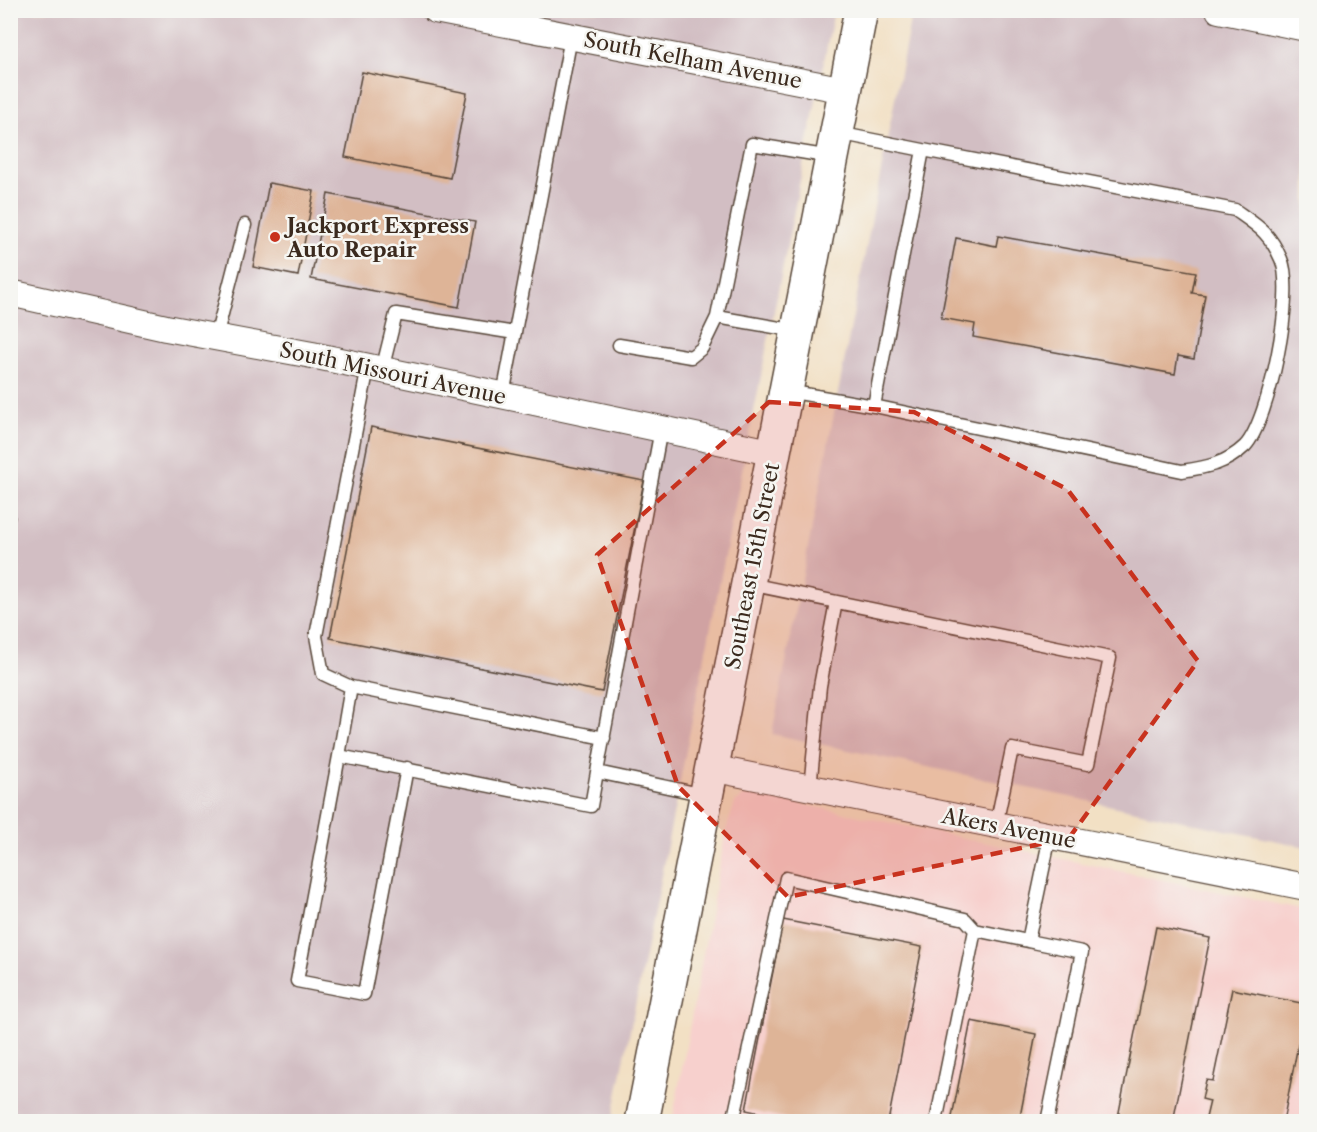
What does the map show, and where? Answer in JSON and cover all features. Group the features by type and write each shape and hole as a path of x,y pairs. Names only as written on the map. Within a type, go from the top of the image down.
{"main road":[{"name":"Southeast 15th Street","path":"642,1122 861,10"}],"street":[{"name":"South Kelham Avenue","path":"435,10 845,90"},
{"path":"1219,10 1306,28"},
{"name":"South Missouri Avenue","path":"10,293 216,338 375,368 775,453"},
{"name":"Akers Avenue","path":"709,782 810,788 1306,887"}],"lane":[{"path":"503,395 571,37"},
{"path":"619,345 691,357 702,348 717,318 752,144 835,145 923,150 1235,210 1266,231 1283,262 1285,300 1279,354 1262,414 1246,445 1218,466 1182,471 874,406 787,391"},
{"path":"874,406 923,150"},
{"path":"216,338 245,225"},
{"path":"514,333 396,314 375,368 316,636 323,674 351,687 604,738"},
{"path":"717,318 797,331"},
{"path":"339,756 591,806 661,429"},
{"path":"748,584 1110,658 1088,764 1011,749 996,825"},
{"path":"810,788 820,686 836,602"},
{"path":"351,687 297,981 364,994 406,768"},
{"path":"597,772 709,782"},
{"path":"1028,941 1050,836"},
{"path":"733,1122 786,878 965,919 975,930 1082,952 1047,1122"},
{"path":"936,1122 975,930"}],"highlighted area":[{"path":"769,402 914,412 1067,489 1198,661 1069,838 788,897 678,786 597,555"}],"shaded area":[{"path":"10,11 834,11 612,1121 11,1121"},
{"path":"912,11 1306,11 1306,847 772,734"},
{"path":"745,795 759,795 1306,910 1306,1121 672,1122 726,830 735,803"}],"building":[{"path":"362,72 467,93 450,178 345,157"},
{"path":"269,183 314,191 298,276 253,267"},
{"path":"328,194 475,222 459,307 311,279"},
{"path":"998,236 1196,272 1192,293 1205,295 1194,359 1178,356 1175,374 973,337 975,324 941,318 956,238 996,246"},
{"path":"371,427 644,481 602,692 330,638"},
{"path":"10,516 15,517 11,535 10,535"},
{"path":"783,920 922,947 888,1122 803,1122 746,1110"},
{"path":"1156,927 1210,938 1173,1122 1117,1122"},
{"path":"1232,989 1306,1004 1283,1122 1205,1122 1210,1101 1202,1099 1206,1080 1213,1081"},
{"path":"971,1021 1036,1034 1019,1122 951,1122"}],"place":[{"name":"Jackport Express Auto Repair","path":"275,237"}]}
